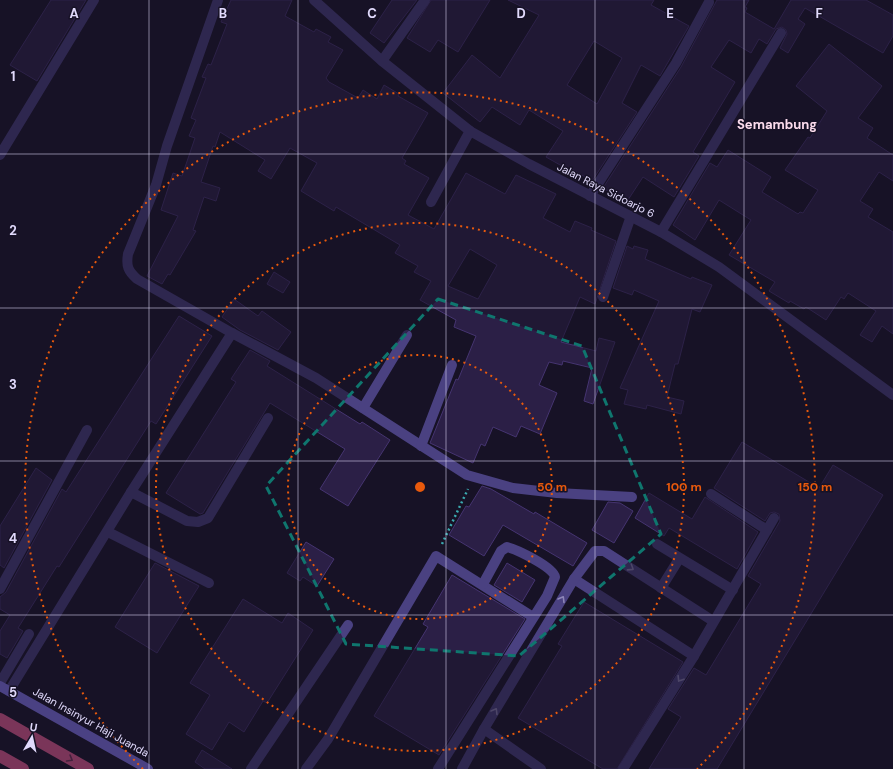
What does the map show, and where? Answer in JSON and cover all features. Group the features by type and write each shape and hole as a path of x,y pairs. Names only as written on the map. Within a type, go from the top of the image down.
{"highway":[{"path":"0,718 88,769"},
{"path":"0,756 23,769"}],"street":[{"path":"0,155 94,0"},
{"path":"218,0 167,146 156,184 128,254 126,264 130,272 137,279 232,333 316,378 467,475 513,488 557,493 632,497"},
{"name":"Jalan Raya Sidoarjo 6","path":"314,0 382,61 470,131 528,164 661,232 719,267 893,395"},
{"path":"382,61 425,0"},
{"path":"590,196 676,63 709,2"},
{"path":"661,232 782,33"},
{"path":"432,202 470,131"},
{"path":"603,297 631,216"},
{"path":"10,692 131,492 232,333"},
{"path":"363,408 407,335"},
{"path":"421,446 452,366"},
{"path":"131,492 187,521 198,522 208,518 268,418"},
{"path":"0,589 87,430"},
{"path":"711,494 767,530"},
{"path":"623,769 694,656 774,518"},
{"path":"108,532 209,584"},
{"path":"657,544 679,559 733,590"},
{"path":"438,769 533,617 554,581 555,574 551,569 521,553 506,548 501,552 483,584"},
{"path":"462,769 484,729 574,579 594,551 601,550 714,621"},
{"path":"306,769 328,739 436,556 483,584 533,617"},
{"path":"661,588 679,559"},
{"path":"574,579 694,656"},
{"path":"251,769 348,626"},
{"path":"0,685 29,634"},
{"name":"Jalan Insinyur Haji Juanda","path":"0,685 148,769"},
{"path":"484,729 541,769"}],"path":[{"path":"436,556 465,498 468,486 467,475"}],"highlighted area":[{"path":"438,299 582,346 661,534 519,656 346,644 266,486"}],"building":[{"path":"51,0 86,0 37,81 10,65"},
{"path":"231,0 292,0 285,16 314,32 316,29 331,37 328,42 343,50 326,78 329,82 358,98 363,90 377,99 384,85 399,94 398,96 428,113 402,158 406,161 404,164 429,178 408,215 434,229 466,173 505,194 516,175 556,194 543,218 570,232 575,221 616,241 595,304 580,297 561,342 596,351 599,338 615,342 593,404 584,401 592,368 563,361 562,365 549,362 539,385 557,393 540,434 521,426 516,437 493,427 485,446 481,444 473,463 430,443 456,379 458,380 476,336 454,327 456,320 420,300 431,281 414,272 418,266 395,253 400,245 336,207 334,211 301,191 317,163 290,148 271,179 258,171 265,160 220,132 215,147 213,146 201,182 220,188 216,201 204,197 193,230 196,231 170,275 168,274 162,284 147,276 178,216 161,210 173,173 182,176 195,138 189,136 196,120 191,118 206,78 202,77 208,64 211,65 227,24 221,22","holes":["470,249 497,265 478,299 448,286"]},
{"path":"392,0 417,0 384,43 370,33"},
{"path":"431,0 490,0 458,52 438,40 430,52 407,38"},
{"path":"508,0 654,0 651,5 689,26 660,76 641,65 622,103 637,112 592,181 570,168 569,170 546,157 563,131 529,110 520,125 492,107 480,122 443,93 472,55 500,78 539,15","holes":["594,41 622,58 597,104 567,85"]},
{"path":"717,0 749,0 745,7 747,8 745,12 774,29 791,0 866,0 893,15 893,36 883,53 805,8 798,19 805,24 788,53 780,48 787,34 786,30 782,27 776,29 767,44 759,39 751,53 729,40 711,67 735,82 693,152 699,156 674,197 643,177 626,203 603,188 681,67"},
{"path":"829,44 882,86 858,118 873,128 867,138 893,155 893,181 879,172 860,201 873,209 868,217 893,232 893,334 882,326 872,342 860,335 876,311 848,293 844,299 841,297 826,320 806,307 804,309 790,301 789,303 769,291 775,282 729,255 751,220 719,200 695,240 673,225 710,163 717,167 728,150 771,177 762,192 798,214 800,212 803,213 818,190 785,170 808,137 810,138 827,111 796,86"},
{"path":"627,246 633,249 634,246 648,250 645,259 691,279 692,277 712,285 700,312 692,309 678,364 675,364 667,397 684,401 681,414 647,405 646,409 624,404 628,390 620,388 659,301 634,290 632,295 613,288"},
{"path":"274,272 290,282 283,293 267,284"},
{"path":"234,299 258,316 262,311 291,332 278,350 240,330 222,317"},
{"path":"179,316 212,336 156,424 151,421 59,567 57,566 18,628 23,631 7,658 0,654 0,631 10,615 0,609 0,597 6,592 62,489 66,492"},
{"path":"250,350 270,361 267,366 360,424 362,422 390,440 348,506 320,489 345,449 270,403 203,513 200,514 166,493 236,382 231,379"},
{"path":"742,442 819,488 833,465 883,495 717,769 649,769 681,717 668,709 694,668 706,675 761,584 748,576 780,521 779,514 774,512 770,513 765,521 714,488"},
{"path":"36,468 52,480 4,568 0,565 0,526"},
{"path":"482,486 491,489 534,514 535,512 587,543 573,566 503,525 484,556 449,535 466,506 469,507"},
{"path":"649,493 692,519 705,497 758,532 737,569 669,528 664,536 635,518"},
{"path":"608,502 620,503 633,511 614,543 592,530"},
{"path":"306,542 334,559 317,586 303,577 300,581 287,573"},
{"path":"155,563 199,586 157,653 115,627"},
{"path":"507,563 535,580 522,602 494,585"},
{"path":"452,575 525,619 439,755 374,716 428,627 423,624"},
{"path":"243,599 282,623 288,613 313,630 267,703 263,701 244,732 229,722 212,750 186,734 210,695 190,683"},
{"path":"584,602 683,662 617,769 603,769 518,718 562,646 558,644"},
{"path":"202,750 232,769 205,769 195,762"}],"district":[{"name":"Semambung","path":"777,124"}]}
